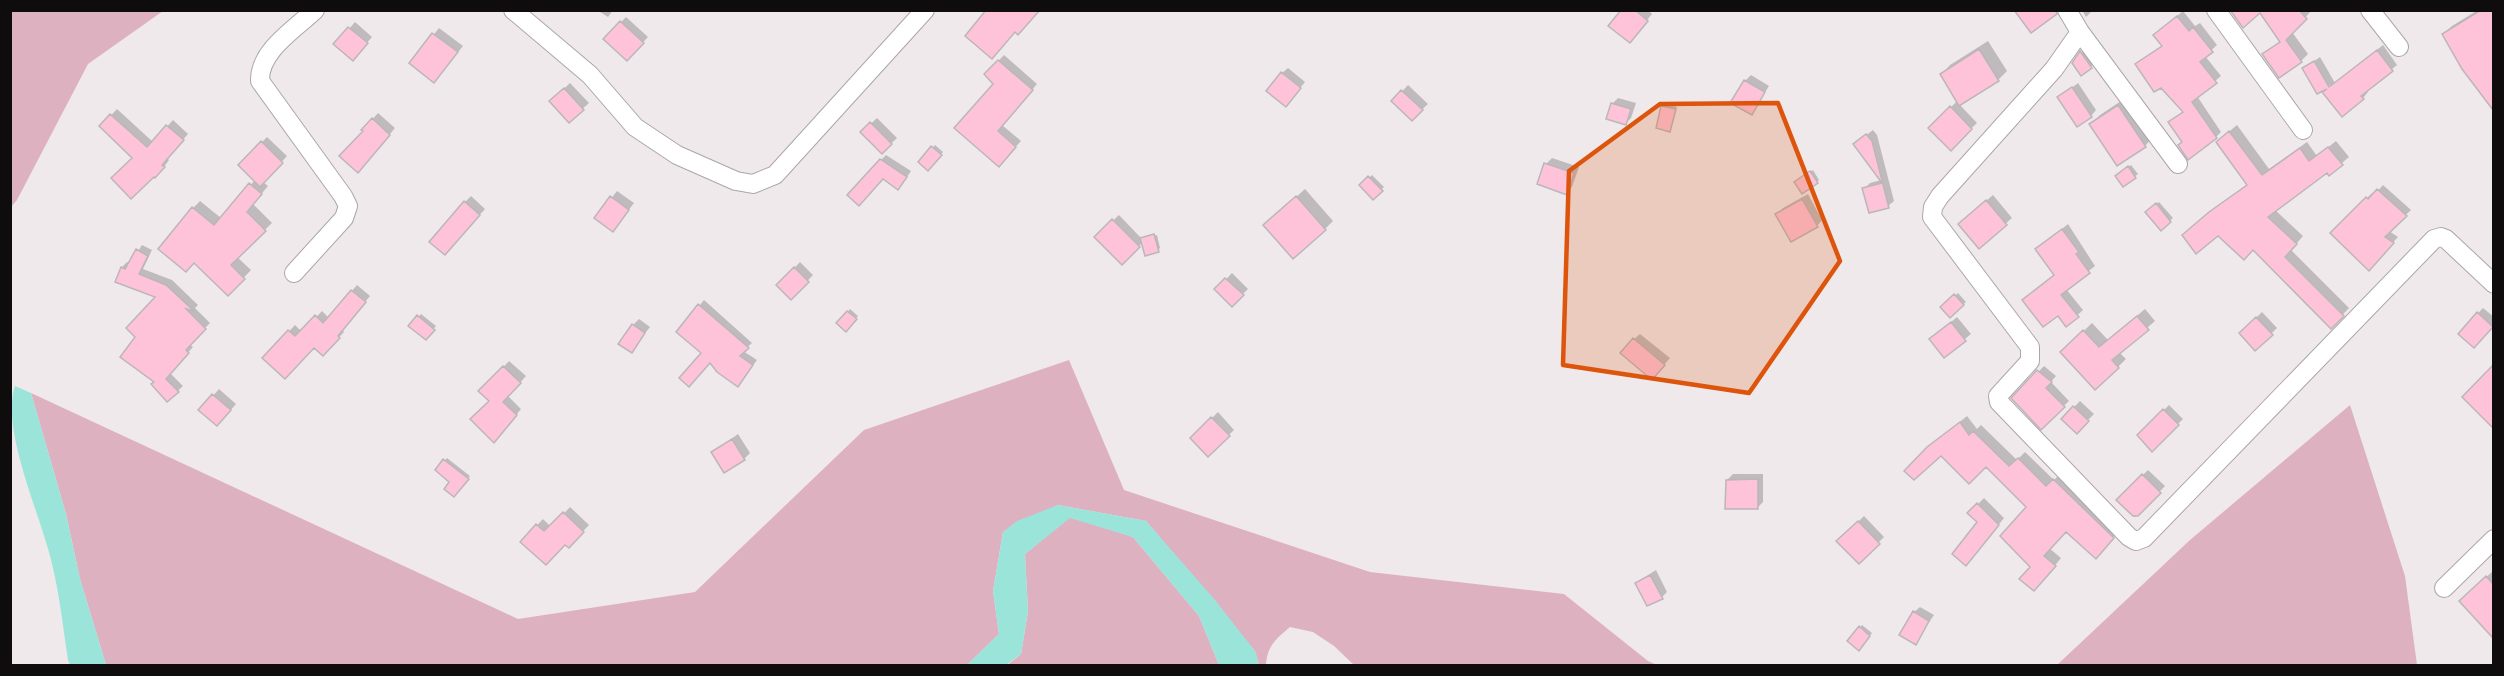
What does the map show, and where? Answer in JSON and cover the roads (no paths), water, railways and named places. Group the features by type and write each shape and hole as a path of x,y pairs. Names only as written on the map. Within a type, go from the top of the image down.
{"street":[{"path":"294,273 344,218 348,206 260,81 259,68 267,55 315,10"},
{"path":"513,10 535,17 635,127 677,155 735,181 753,184 775,175 925,10"},
{"path":"2067,10 2080,32 2178,164"},
{"path":"2216,10 2303,130"},
{"path":"2370,10 2399,47"},
{"path":"2080,32 2054,69 1940,196 1933,207 1932,217 2030,347 2032,354 2030,361 2002,389 1998,396 2000,402 2129,537 2136,541 2144,538 2434,239 2441,237 2446,239 2493,284"},
{"path":"2444,588 2493,539"}]}
